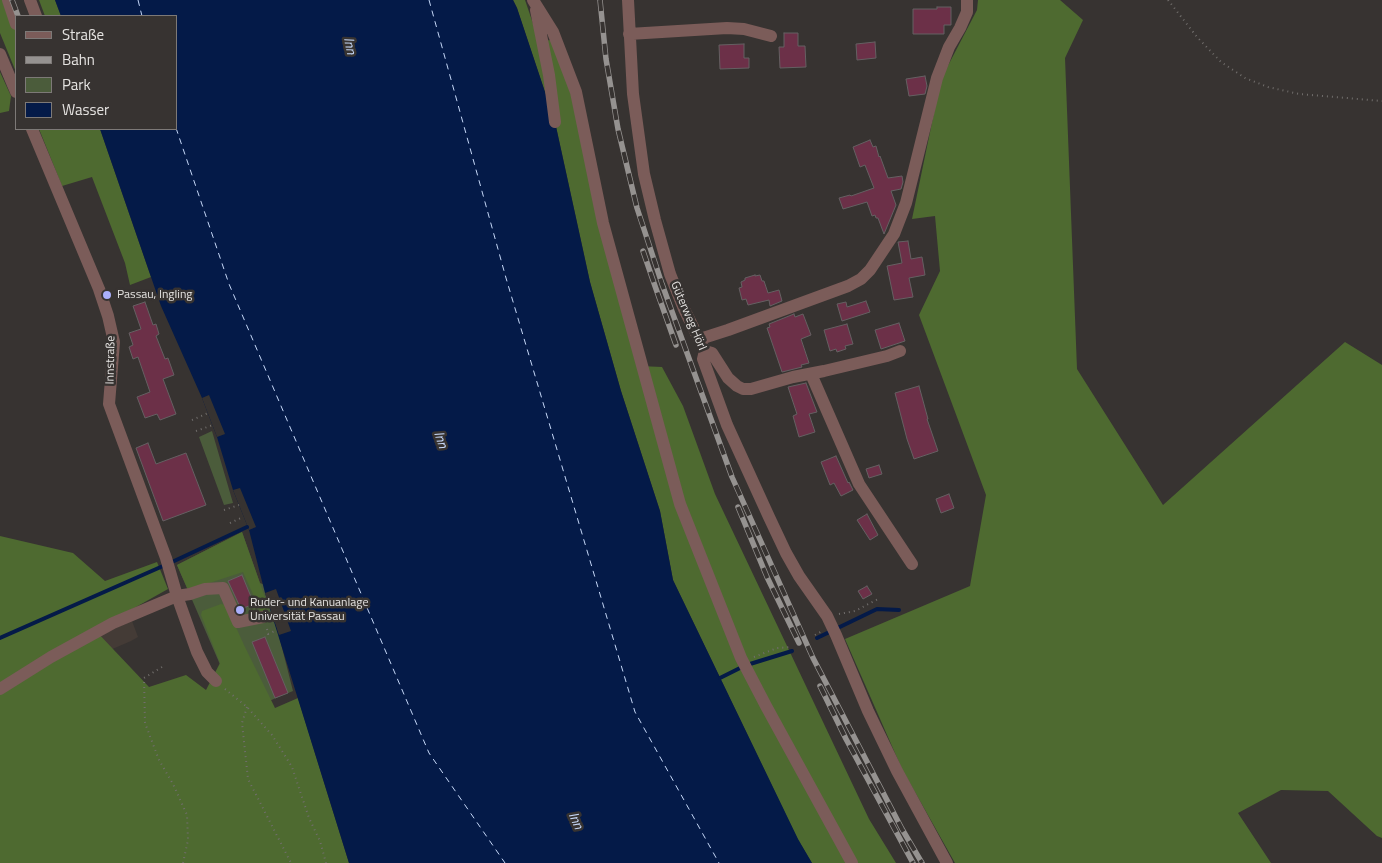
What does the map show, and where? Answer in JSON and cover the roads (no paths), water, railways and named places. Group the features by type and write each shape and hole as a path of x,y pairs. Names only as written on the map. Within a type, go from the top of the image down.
{"street":[{"path":"8,0 15,21"},
{"path":"30,0 36,15"},
{"name":"Güterweg Hörl","path":"628,0 633,94 644,174 654,220 670,274 684,309 702,345 703,358 727,425 769,517 799,576 827,616 868,711 947,863"},
{"path":"900,351 887,356 752,389 743,389 728,378 712,353 702,345 728,330 848,286 861,279 870,270 894,234 906,203 937,78 949,47 967,12 967,0"},
{"path":"534,2 549,75 555,122"},
{"path":"534,2 554,32 576,92 603,223 680,504 743,661 852,863"},
{"path":"629,34 726,28 744,29 771,36"},
{"path":"0,54 15,90"},
{"name":"Innstraße","path":"32,130 108,316 114,342 109,404 166,558 197,652 207,672 216,681"},
{"path":"811,374 859,484 912,564"},
{"path":"0,689 51,657 113,623 177,596 204,589 223,588 238,622 263,617"}],"water":[{"name":"Inn","path":"55,0 513,0 555,122 590,282 621,391 660,511 673,580 798,839 812,863 349,863 265,593 249,530 233,490 217,437 202,398 161,306 100,130 178,130 178,15 61,15"}],"waterway":[{"path":"172,562 247,527"},
{"path":"0,638 163,566"},
{"path":"817,638 877,609 899,610"},
{"path":"750,664 792,651"},
{"path":"720,678 740,668"}],"railway":[{"path":"12,0 18,15"},
{"path":"600,0 606,59 618,129 637,208 662,284 732,477 813,658 902,829 922,863"},
{"path":"643,251 676,345"},
{"path":"738,507 767,577 799,643"},
{"path":"820,686 846,739 913,863"}],"place":[{"name":"Passau, Ingling","path":"107,295"},
{"name":"Ruder- und Kanuanlage Universität Passau","path":"240,610"}]}
